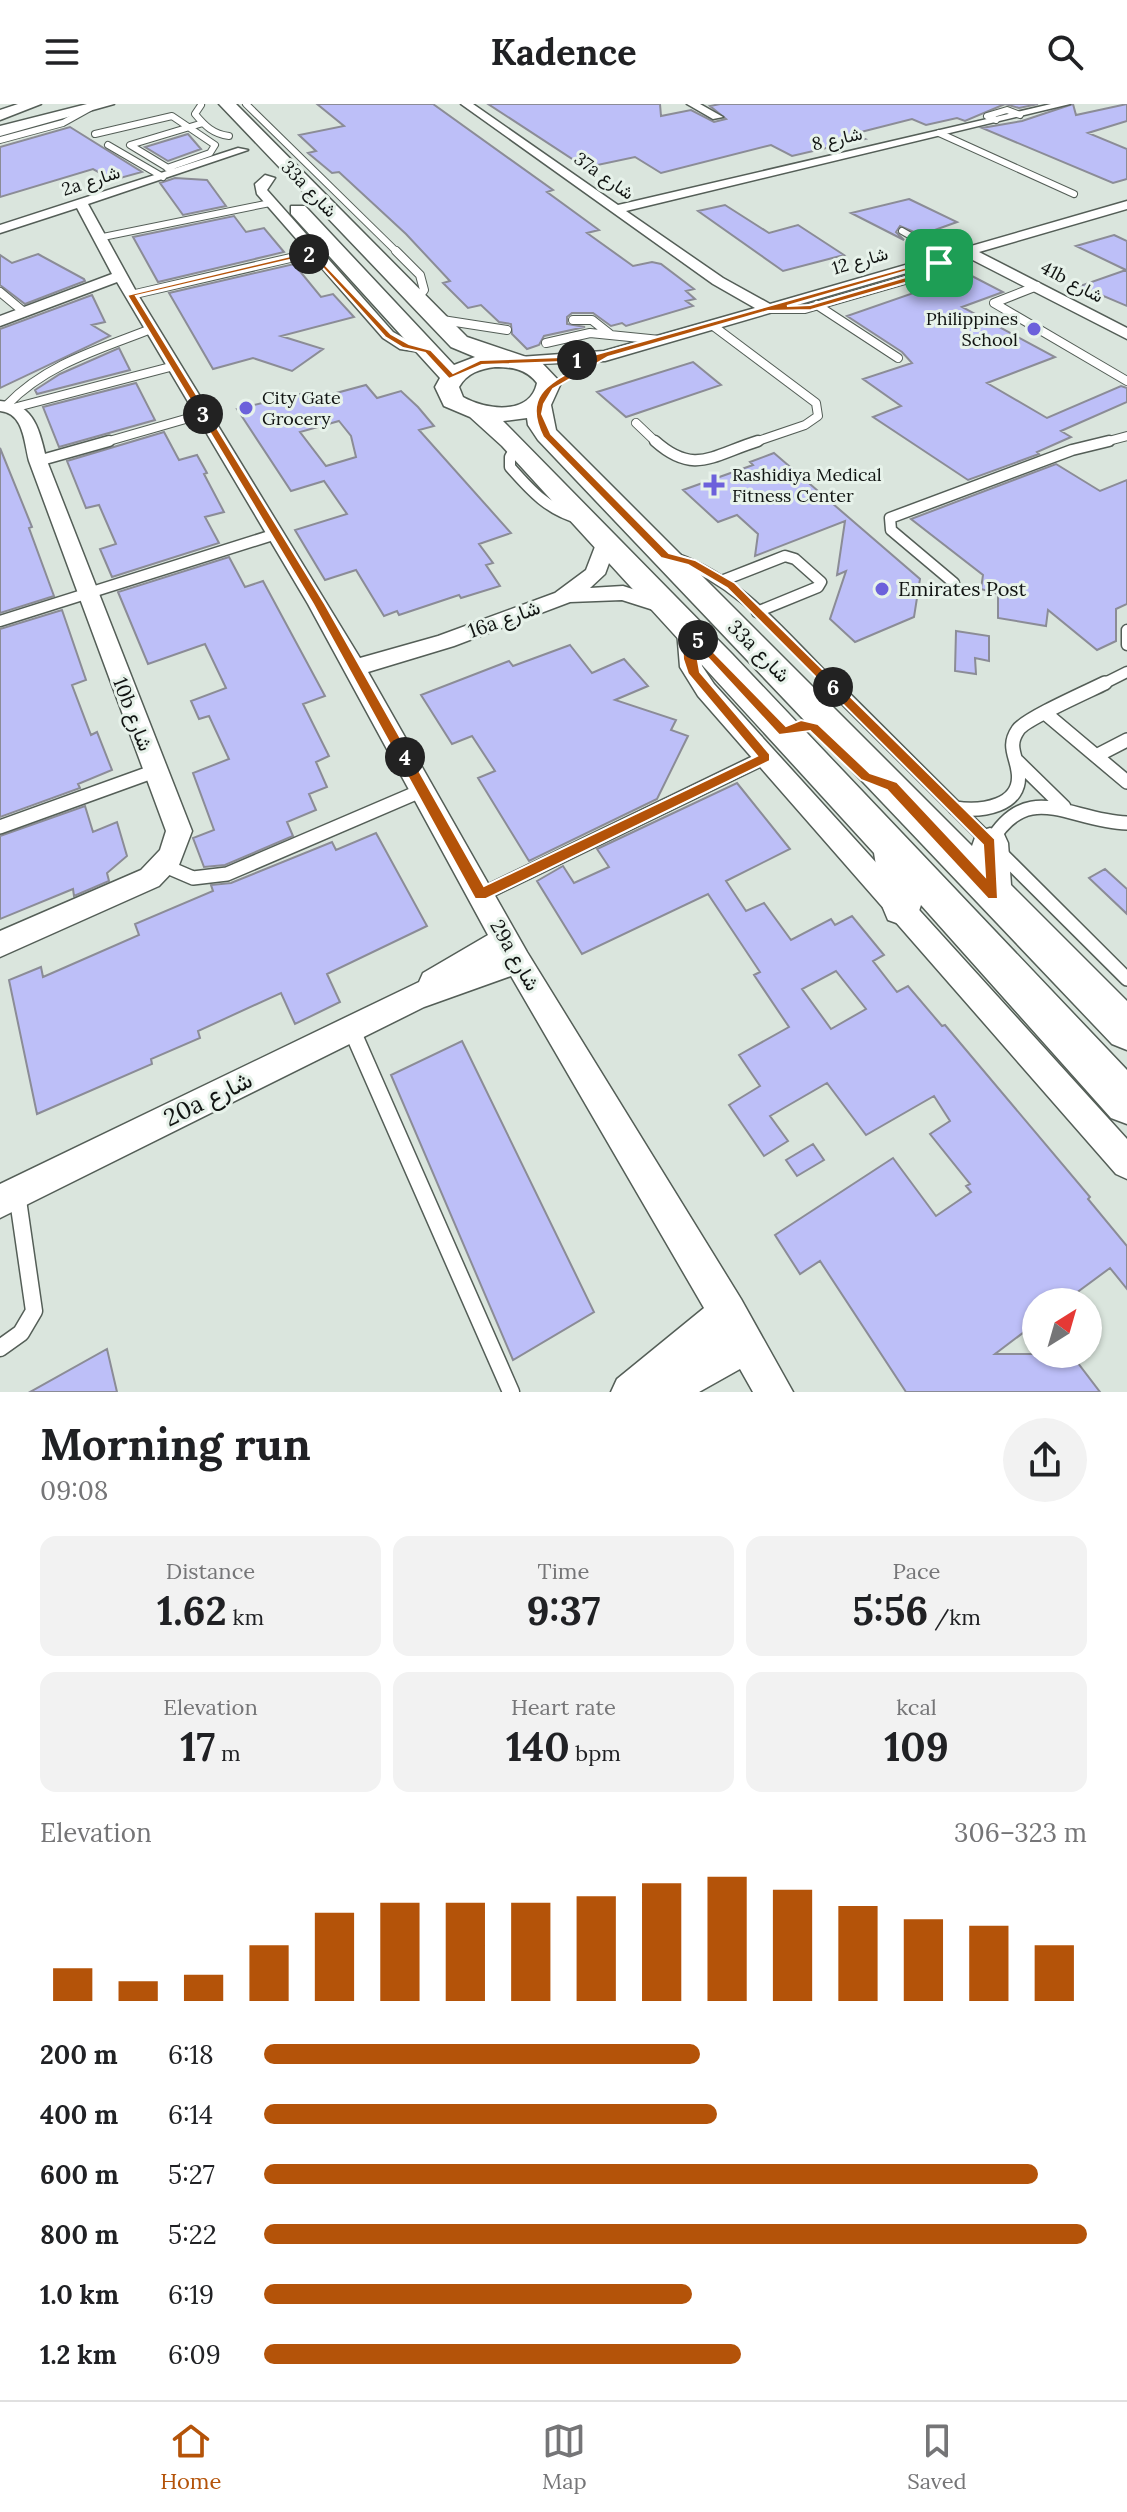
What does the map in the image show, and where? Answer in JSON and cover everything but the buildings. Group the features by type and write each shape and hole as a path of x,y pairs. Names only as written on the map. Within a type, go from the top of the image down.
{"main road":[{"path":"0,117 62,104"},
{"path":"0,131 98,106"}],"street":[{"path":"0,117 33,104"},
{"name":"33a شارع","path":"227,104 459,342 544,374 540,425 547,435 1127,1030"},
{"name":"37a شارع","path":"466,104 718,281 768,309"},
{"path":"692,104 717,117"},
{"name":"شارع 8","path":"617,209 1057,105"},
{"name":"33a شارع","path":"201,111 269,178 452,377 447,387 449,396 463,408 479,413 516,447 677,618 902,908 1127,1163"},
{"path":"239,150 259,150 297,186 313,193"},
{"name":"2a شارع","path":"0,229 85,219 168,173 239,150"},
{"path":"269,178 260,188 312,253 388,335 406,346 428,351"},
{"name":"شارع 12","path":"511,361 605,356 1127,205"},
{"path":"1112,209 1127,216"},
{"name":"29a شارع","path":"85,219 276,534 358,674 511,950 774,1392"},
{"name":"41b شارع","path":"970,250 1127,334"},
{"name":"37a شارع","path":"718,281 752,313"},
{"path":"0,321 64,298 124,284"},
{"name":"شارع 12","path":"544,396 605,356"},
{"path":"452,377 473,365 511,361"},
{"path":"479,413 512,414 544,396"},
{"name":"10b شارع","path":"8,406 24,413 38,461 87,594 179,831 176,849 165,866"},
{"name":"16a شارع","path":"562,598 595,574 595,531"},
{"name":"16a شارع","path":"358,674 562,598 592,592 623,593 677,618"},
{"path":"775,744 801,725 813,727 866,776 892,786"},
{"name":"33a شارع","path":"775,744 892,850 1127,1102"},
{"path":"990,843 993,894"},
{"path":"892,850 902,908"},
{"path":"0,944 132,887 165,866"},
{"name":"20a شارع","path":"8,1197 511,950"},
{"path":"630,1392 728,1312"},
{"path":"663,1392 747,1345"}],"lane":[{"path":"246,104 420,275 424,290 416,300"},
{"path":"0,140 63,123 98,106"},
{"path":"168,173 130,145 190,127 201,111"},
{"path":"95,134 163,116 175,117 215,145 214,151 168,173"},
{"path":"939,133 1074,194"},
{"path":"108,145 168,173"},
{"path":"85,219 270,203"},
{"path":"768,309 817,305 926,274 944,258 902,231"},
{"path":"124,284 312,253"},
{"path":"1037,286 994,303 1127,381"},
{"path":"0,292 24,312"},
{"path":"817,305 898,358"},
{"path":"435,318 507,330"},
{"path":"573,320 592,320 611,335"},
{"path":"636,423 672,456 690,463 805,425 818,416 816,403 712,325"},
{"path":"8,406 21,389 46,373 151,329"},
{"path":"546,343 584,334 660,340"},
{"path":"8,406 174,366"},
{"path":"38,461 203,414"},
{"path":"954,583 891,530 890,518 1072,450 1127,436"},
{"path":"0,621 276,534"},
{"path":"665,556 692,563 724,580 1127,979"},
{"path":"724,580 785,556 795,559 821,582 757,612"},
{"path":"1127,630 1127,645"},
{"path":"955,808 985,810 1003,803 1018,785 1011,745 1015,733 1045,713 1127,672"},
{"path":"1045,713 1127,782"},
{"path":"1096,756 1127,740"},
{"path":"481,895 775,744"},
{"path":"1014,759 1064,808"},
{"path":"0,827 155,771"},
{"path":"165,866 193,878 227,874 423,790"},
{"path":"990,843 1000,824 1019,811 1045,805 1106,822 1127,823"},
{"path":"351,1028 511,1392"},
{"path":"0,1348 21,1334 34,1311 8,1197"}],"place":[{"name":"Philippines School","path":"1034,329"},
{"name":"City Gate Grocery","path":"246,408"},
{"name":"Rashidiya Medical Fitness Center","path":"714,485"},
{"name":"Emirates Post","path":"882,589"}],"route":[{"path":"939,263 926,274 811,307 768,309 605,356 537,363 495,360 466,367 452,377 428,351 406,346 388,335 312,253 131,295 319,604 481,895 766,757 694,674 689,659 688,630 784,731 801,725 813,727 874,782 892,786 993,894 990,843 731,585 708,570 665,556 547,435 540,425 538,414 539,404 549,393 550,387 605,356 940,259 939,263"}]}
